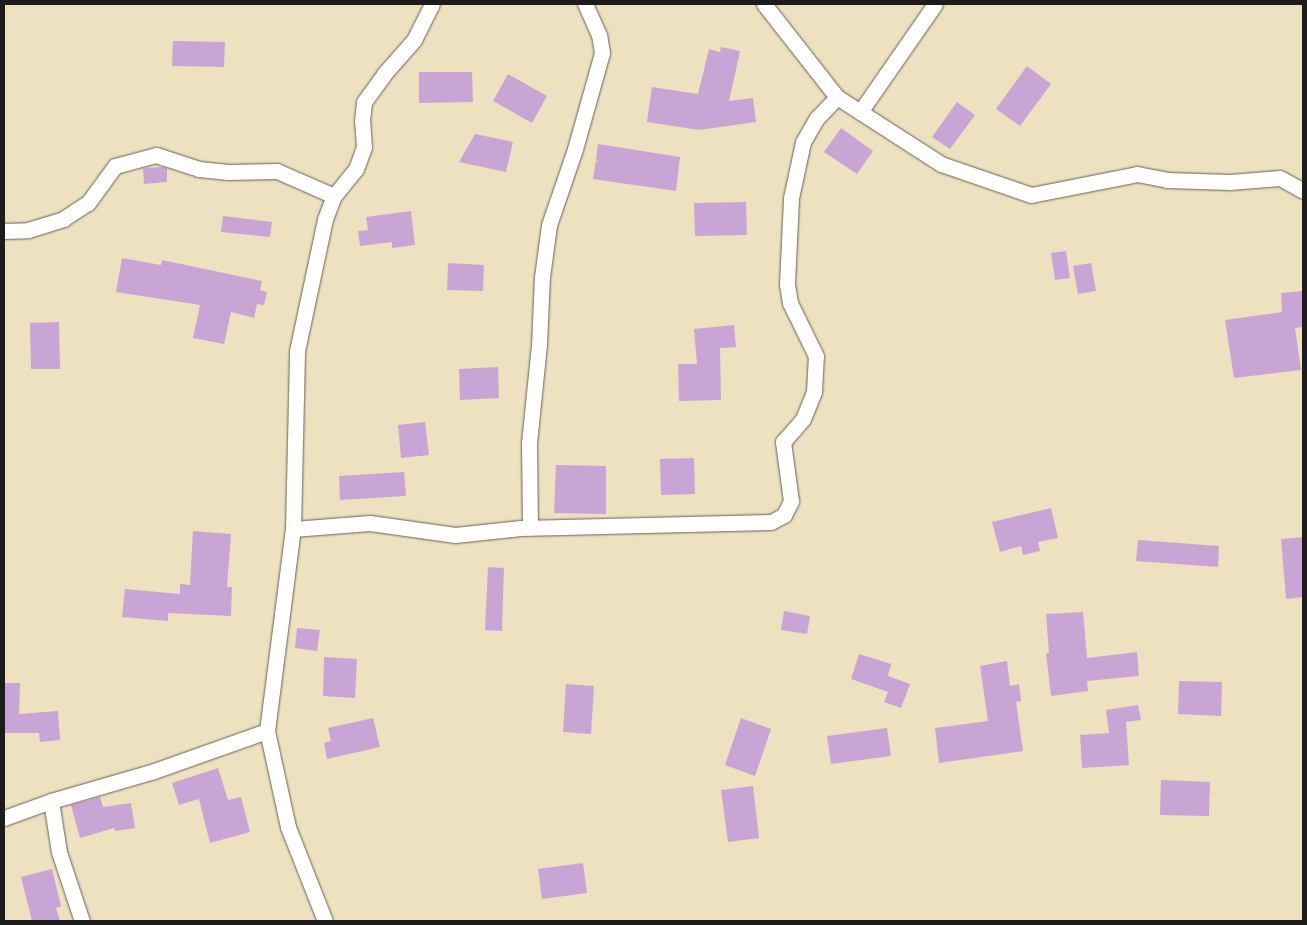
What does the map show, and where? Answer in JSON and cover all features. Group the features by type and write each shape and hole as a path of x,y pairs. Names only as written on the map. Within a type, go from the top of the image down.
{"street":[{"path":"325,921 288,827 267,731 293,529 297,351 325,219 334,196 356,169 364,147 362,121 364,102 384,74 414,40 432,4"},
{"path":"530,527 529,443 539,345 542,277 549,225 575,149 602,53 599,35 585,4"},
{"path":"764,4 837,97 941,164 1031,194 1138,174 1167,180 1230,182 1280,178 1303,191"},
{"path":"860,112 934,4"},
{"path":"293,529 370,524 455,535 530,527 771,522 784,515 791,501 783,442 803,419 814,392 816,356 790,303 787,284 791,198 803,142 817,118 837,97"},
{"path":"4,231 28,230 63,219 88,203 115,166 156,155 209,170 228,172 277,171 334,196"},
{"path":"4,818 51,801 154,772 267,731"},
{"path":"51,801 59,852 82,921"}],"building":[{"path":"173,41 225,42 224,67 172,66"},
{"path":"721,47 740,51 729,101 753,98 756,122 699,130 647,122 652,87 698,94 709,49 720,52"},
{"path":"1027,66 1051,84 1020,126 996,109"},
{"path":"419,72 472,72 473,102 419,103"},
{"path":"508,74 547,96 532,123 493,101"},
{"path":"957,102 975,115 950,149 932,137"},
{"path":"841,128 873,151 857,174 824,152"},
{"path":"475,134 513,142 506,172 459,162"},
{"path":"598,144 680,157 676,191 593,179 596,161 600,162 596,160"},
{"path":"143,168 167,168 167,182 144,184"},
{"path":"746,202 747,235 695,236 694,203"},
{"path":"411,211 415,245 392,248 392,242 360,246 358,231 368,230 366,217"},
{"path":"223,216 272,222 270,237 221,232"},
{"path":"1066,251 1070,278 1055,280 1051,253"},
{"path":"122,258 161,265 162,260 262,281 260,290 267,292 264,305 257,304 254,318 231,312 224,344 193,338 200,305 116,292"},
{"path":"448,263 484,265 483,291 447,290"},
{"path":"1091,263 1096,291 1078,294 1073,266"},
{"path":"1303,291 1303,327 1295,328 1301,370 1234,378 1225,320 1282,312 1281,293"},
{"path":"59,322 60,369 31,369 30,323"},
{"path":"734,325 736,347 720,348 721,400 679,401 678,364 697,364 694,329"},
{"path":"498,367 499,398 460,400 459,369"},
{"path":"425,422 429,455 401,458 398,425"},
{"path":"694,458 695,494 661,495 660,459"},
{"path":"556,465 606,466 606,514 554,513"},
{"path":"404,472 406,496 340,500 339,476"},
{"path":"1051,508 1058,538 1038,542 1040,551 1023,555 1021,546 1000,552 992,522"},
{"path":"193,531 231,534 227,587 232,587 231,616 168,613 168,621 122,617 125,589 180,594 180,584 190,585"},
{"path":"1303,537 1303,597 1286,599 1281,539"},
{"path":"1138,540 1219,546 1218,567 1136,561"},
{"path":"488,567 504,568 502,631 485,630"},
{"path":"784,611 810,616 807,634 781,630"},
{"path":"1083,612 1087,658 1137,652 1139,676 1087,681 1088,691 1051,696 1046,653 1049,653 1046,614"},
{"path":"297,628 320,630 317,651 295,648"},
{"path":"859,654 891,664 888,676 910,684 901,708 884,702 888,692 851,679"},
{"path":"324,657 357,659 355,698 323,696"},
{"path":"1007,661 1010,686 1019,684 1021,701 1016,702 1023,751 939,763 935,728 988,721 980,666"},
{"path":"1179,681 1222,682 1221,716 1178,714"},
{"path":"4,683 20,683 19,714 58,711 60,740 40,742 39,733 4,733"},
{"path":"566,684 594,686 591,734 563,732"},
{"path":"1138,705 1141,720 1126,722 1129,765 1082,768 1080,735 1109,733 1106,710"},
{"path":"373,718 380,747 327,759 324,743 331,741 328,728"},
{"path":"741,718 771,729 755,776 725,765"},
{"path":"887,728 891,756 831,764 827,736"},
{"path":"218,768 228,800 241,797 250,832 210,843 199,799 179,805 172,783"},
{"path":"1161,780 1210,782 1209,816 1160,815"},
{"path":"753,786 759,838 728,842 721,790"},
{"path":"100,797 103,807 131,803 135,828 115,831 114,828 80,838 71,805"},
{"path":"583,863 587,893 542,899 538,869"},
{"path":"52,869 61,906 56,908 60,921 32,921 21,877"}]}
